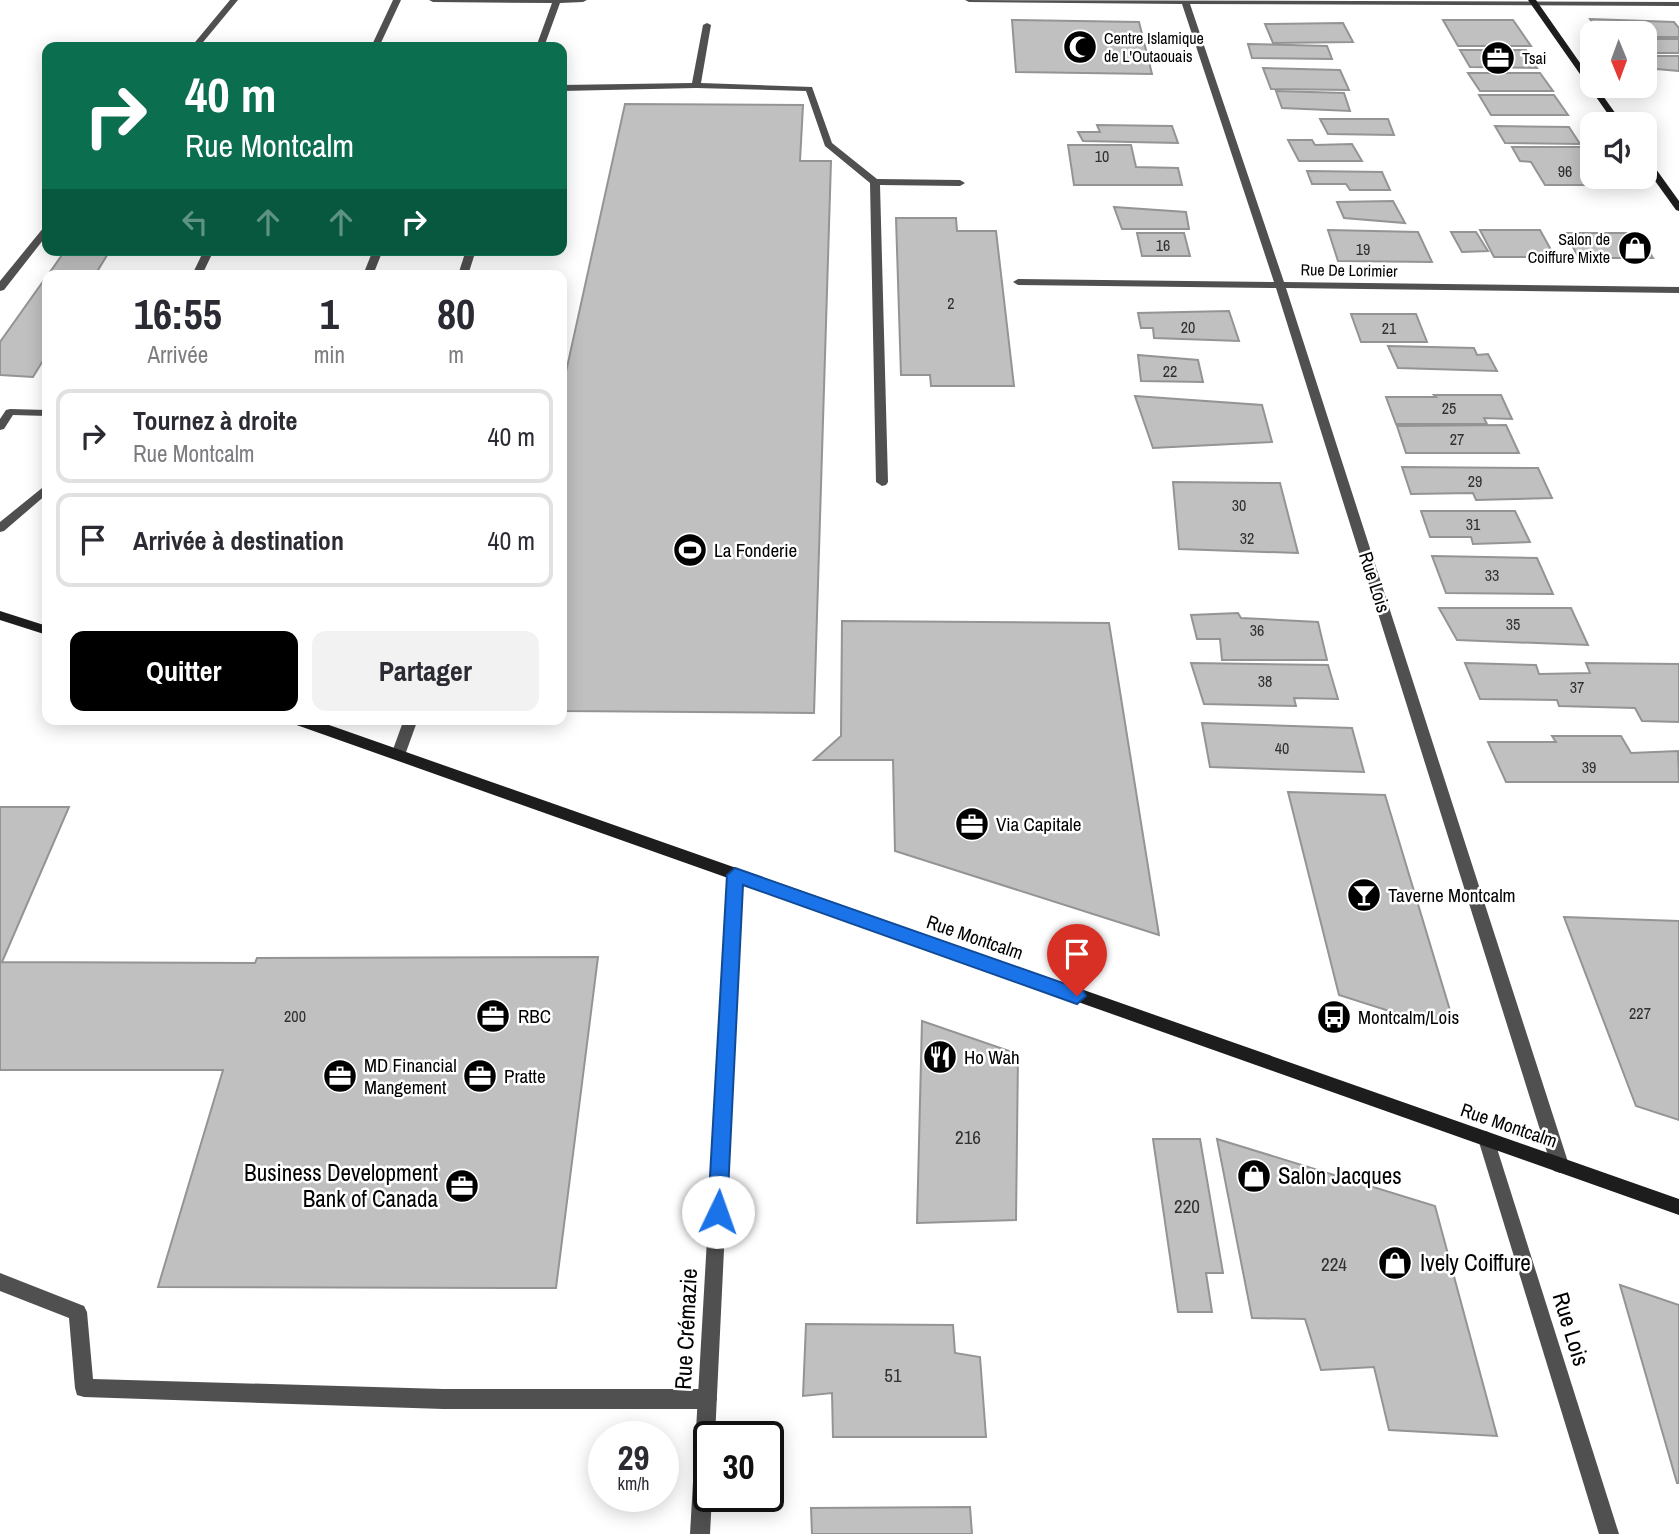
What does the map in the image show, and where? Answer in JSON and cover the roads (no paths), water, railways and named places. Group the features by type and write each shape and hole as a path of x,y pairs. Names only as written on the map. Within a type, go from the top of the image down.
{"main road":[{"path":"1533,2 1611,112"},
{"path":"1657,177 1679,208"},
{"path":"0,615 42,629"},
{"name":"Rue Montcalm","path":"313,725 1679,1207"}],"street":[{"path":"199,42 234,0"},
{"path":"377,42 397,0"},
{"path":"433,0 583,0"},
{"path":"969,0 1679,4"},
{"path":"542,42 556,1"},
{"name":"Rue Lois","path":"1185,1 1280,285 1560,1165"},
{"path":"695,85 707,25"},
{"path":"567,88 695,85 809,89 828,144 875,182 960,183"},
{"path":"875,182 882,482"},
{"path":"0,288 42,235"},
{"name":"Rue De Lorimier","path":"1018,282 1679,290"},
{"path":"0,427 10,412 42,413"},
{"path":"0,528 42,492"},
{"path":"398,755 409,725"},
{"name":"Rue Crémazie","path":"701,1534 735,875"},
{"name":"Rue Lois","path":"1486,1139 1609,1534"},
{"path":"0,1282 78,1312 84,1388 443,1399 707,1399"}],"place":[{"name":"Centre Islamique de L'Outaouais","path":"1080,47"},
{"name":"Tsai","path":"1498,58"},
{"name":"Salon de Coiffure Mixte","path":"1635,248"},
{"name":"La Fonderie","path":"690,550"},
{"name":"Via Capitale","path":"972,824"},
{"name":"Taverne Montcalm","path":"1364,895"},
{"name":"RBC","path":"493,1016"},
{"name":"Montcalm/Lois","path":"1334,1017"},
{"name":"Ho Wah","path":"940,1057"},
{"name":"MD Financial Mangement","path":"340,1076"},
{"name":"Pratte","path":"480,1076"},
{"name":"Salon Jacques","path":"1254,1176"},
{"name":"Business Development Bank of Canada","path":"462,1186"},
{"name":"Ively Coiffure","path":"1395,1263"}]}
